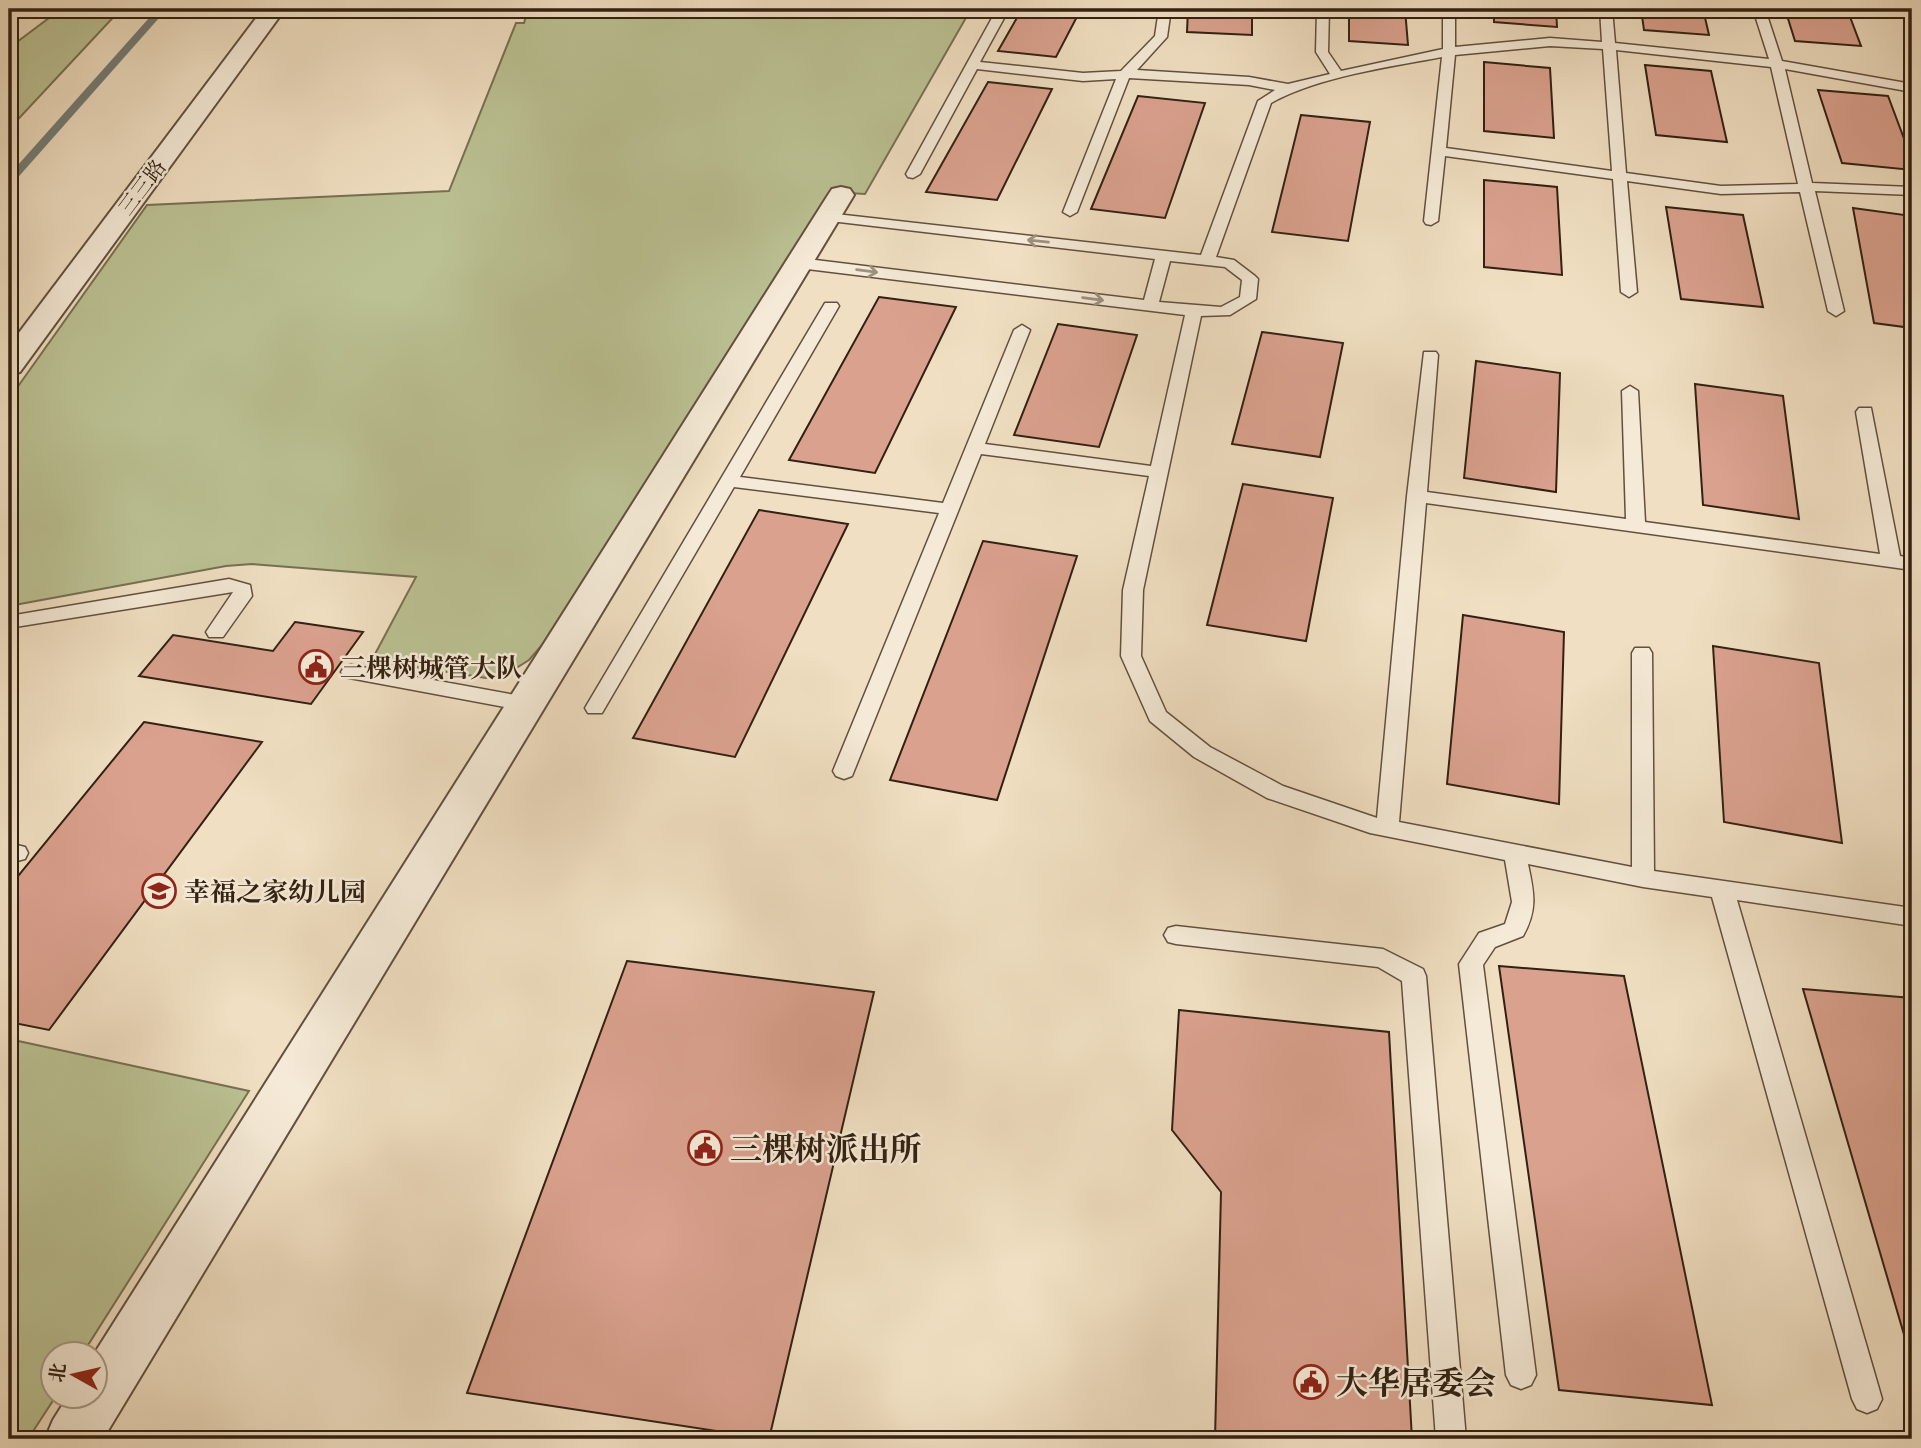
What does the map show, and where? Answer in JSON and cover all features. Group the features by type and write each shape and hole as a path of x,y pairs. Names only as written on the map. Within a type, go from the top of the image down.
{"street":[{"name":"三三路","path":"9,366 274,9"},
{"path":"72,1439 834,206"}],"lane":[{"path":"913,174 1003,9"},
{"path":"1070,212 1124,75 1161,37 1166,9"},
{"path":"1323,9 1322,52 1338,76"},
{"path":"1431,221 1449,52 1449,9"},
{"path":"1606,9 1629,292"},
{"path":"1759,9 1777,64 1836,311"},
{"path":"1207,260 1265,101 1288,88 1476,47 1550,42 1777,64 1912,88"},
{"path":"973,65 1083,77 1142,73 1249,81 1288,88"},
{"path":"1438,151 1721,190 1762,191 1826,186 1912,191"},
{"path":"799,263 1194,311 1224,312 1248,299 1250,279 1229,263 834,206"},
{"path":"1150,306 1164,255"},
{"path":"595,708 831,306"},
{"path":"1194,311 1133,590 1131,656 1157,716 1202,752 1275,792 1387,828 1643,878 1912,917"},
{"path":"844,771 1022,330"},
{"path":"1387,828 1430,355"},
{"path":"1630,391 1636,526"},
{"path":"1865,412 1891,561"},
{"path":"974,448 1159,472"},
{"path":"729,481 950,509"},
{"path":"1416,496 1912,564"},
{"path":"9,622 237,586 243,589 242,596 216,632"},
{"path":"1642,653 1643,878"},
{"path":"351,672 526,704"},
{"path":"1515,853 1524,902 1515,930 1487,940 1471,964 1521,1376"},
{"path":"1722,890 1867,1399"},
{"path":"1176,935 1383,958 1414,976 1451,1439"}],"green space":[{"path":"61,9 121,9 9,129 9,48"},
{"path":"528,9 971,9 865,194 832,192 542,645 529,660 513,670 486,678 383,662 374,656 416,577 252,564 226,566 9,606 9,399 147,205 449,191 516,23 524,23"},
{"path":"9,1039 249,1091 91,1340 38,1340 38,1410 47,1410 28,1439 9,1439"}],"building":[{"path":"1022,9 1081,9 1056,57 998,51"},
{"path":"1188,9 1252,9 1252,35 1187,32"},
{"path":"1349,9 1405,9 1408,45 1349,41"},
{"path":"1494,9 1556,9 1557,27 1494,22"},
{"path":"1641,9 1703,9 1709,35 1644,30"},
{"path":"1785,9 1847,9 1861,46 1795,41"},
{"path":"1484,62 1550,68 1554,138 1484,131"},
{"path":"1645,65 1711,71 1727,142 1656,135"},
{"path":"988,82 1052,89 997,200 926,192"},
{"path":"1818,90 1888,96 1912,160 1912,170 1842,163"},
{"path":"1138,96 1205,103 1165,218 1091,209"},
{"path":"1301,115 1370,122 1348,241 1272,232"},
{"path":"1484,180 1557,187 1562,275 1484,267"},
{"path":"1666,207 1743,215 1763,307 1681,299"},
{"path":"1853,208 1912,216 1912,328 1874,323"},
{"path":"879,297 956,307 875,473 789,460"},
{"path":"1058,324 1137,335 1099,447 1014,435"},
{"path":"1262,332 1343,343 1320,457 1232,444"},
{"path":"1476,361 1560,373 1556,492 1464,478"},
{"path":"1695,384 1783,396 1799,519 1703,505"},
{"path":"1243,484 1333,498 1306,641 1207,625"},
{"path":"759,510 848,524 735,757 633,738"},
{"path":"983,541 1077,556 997,800 890,780"},
{"path":"1463,615 1564,632 1559,804 1447,784"},
{"path":"295,622 363,632 311,704 139,676 173,635 273,651"},
{"path":"1713,646 1819,663 1842,843 1724,822"},
{"path":"144,722 262,742 49,1030 9,1022 9,887"},
{"path":"627,961 874,992 769,1439 467,1393"},
{"path":"1499,966 1624,976 1712,1405 1559,1390"},
{"path":"1803,989 1912,998 1912,1362"},
{"path":"1179,1010 1389,1032 1412,1439 1215,1439 1221,1192 1172,1130"}],"waterway":[{"path":"9,181 162,9"}],"place":[{"name":"三棵树城管大队","path":"316,667"},
{"name":"幸福之家幼儿园","path":"159,891"},
{"name":"三棵树派出所","path":"705,1148"},
{"name":"大华居委会","path":"1311,1382"}]}
